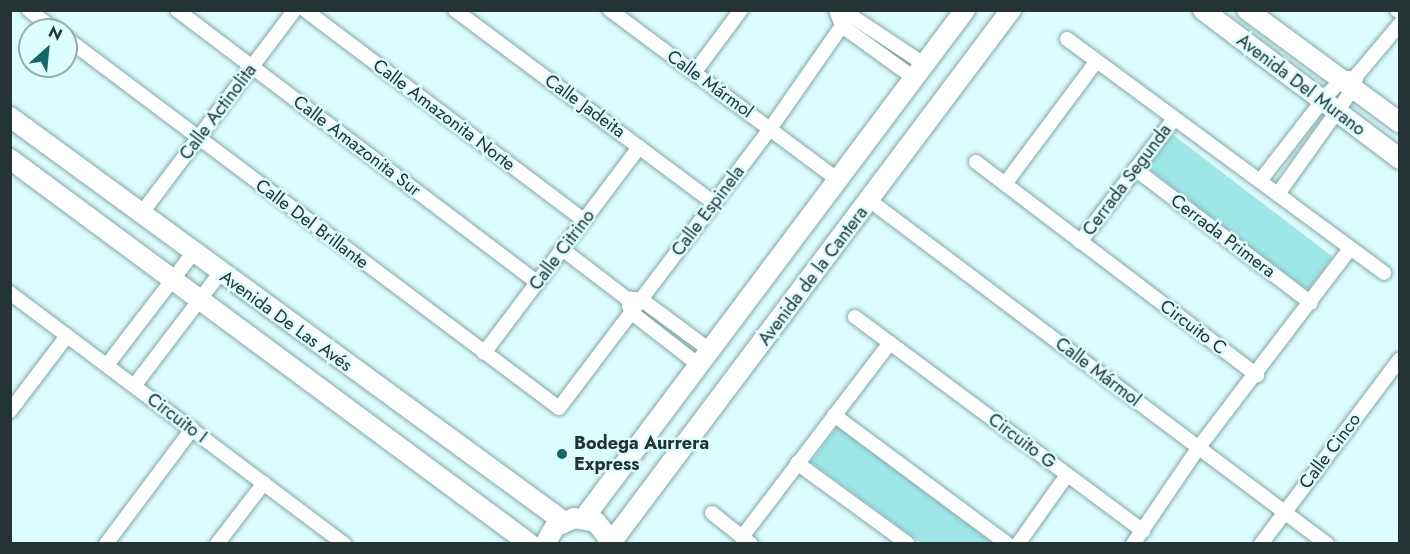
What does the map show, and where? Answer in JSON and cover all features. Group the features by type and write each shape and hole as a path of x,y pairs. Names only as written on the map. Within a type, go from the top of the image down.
{"street":[{"name":"Calle Actinolita","path":"141,214 295,10"},
{"name":"Calle Amazonita Norte","path":"304,10 584,220"},
{"name":"Calle Jadeita","path":"455,10 714,203"},
{"name":"Calle Mármol","path":"610,10 838,180"},
{"path":"694,73 741,10"},
{"path":"836,10 842,26 919,71"},
{"name":"Avenida de la Cantera","path":"584,518 964,10"},
{"name":"Avenida de la Cantera","path":"613,542 1011,10"},
{"name":"Avenida Del Murano","path":"1203,10 1400,159"},
{"name":"Avenida Del Murano","path":"1246,10 1350,82 1400,123"},
{"path":"849,11 919,71"},
{"name":"Calle Espinela","path":"559,408 770,129 842,26 849,11"},
{"name":"Calle Amazonita Sur","path":"183,12 252,67 537,282"},
{"path":"1260,182 1330,106 1400,24"},
{"path":"1067,39 1384,273"},
{"name":"Calle Del Brillante","path":"78,47 559,408"},
{"path":"1005,184 1096,62"},
{"path":"1278,194 1330,106"},
{"name":"Avenida De Las Avés","path":"10,117 220,273 563,521"},
{"name":"Cerrada Segunda","path":"1080,242 1174,119"},
{"name":"Calle Citrino","path":"484,352 639,147"},
{"name":"Avenida De Las Avés","path":"10,159 198,301 530,543"},
{"name":"Circuito C","path":"976,162 1257,375"},
{"name":"Cerrada Primera","path":"1135,169 1311,303"},
{"name":"Calle Mármol","path":"868,200 1327,543"},
{"path":"562,249 626,298 642,300 705,359"},
{"path":"1133,543 1199,447 1257,375 1350,249"},
{"path":"107,366 193,253"},
{"path":"134,386 220,273"},
{"name":"Circuito I","path":"10,293 264,483 335,541"},
{"path":"626,298 632,313 705,359"},
{"name":"Circuito G","path":"855,317 1143,531"},
{"path":"10,411 68,336"},
{"path":"712,513 747,540 797,463 890,343"},
{"name":"Calle Cinco","path":"1261,543 1400,358"},
{"path":"834,415 1008,543"},
{"path":"106,543 192,429"},
{"path":"797,463 908,543"},
{"path":"1018,543 1067,475"},
{"path":"218,543 264,483"},
{"path":"545,543 563,521 584,518 605,529 613,542"}],"shaded area":[{"path":"1172,134 1333,257 1308,290 1146,167"},
{"path":"837,427 993,543 921,543 811,462"}],"place":[{"name":"Bodega Aurrera Express","path":"562,454"}]}
